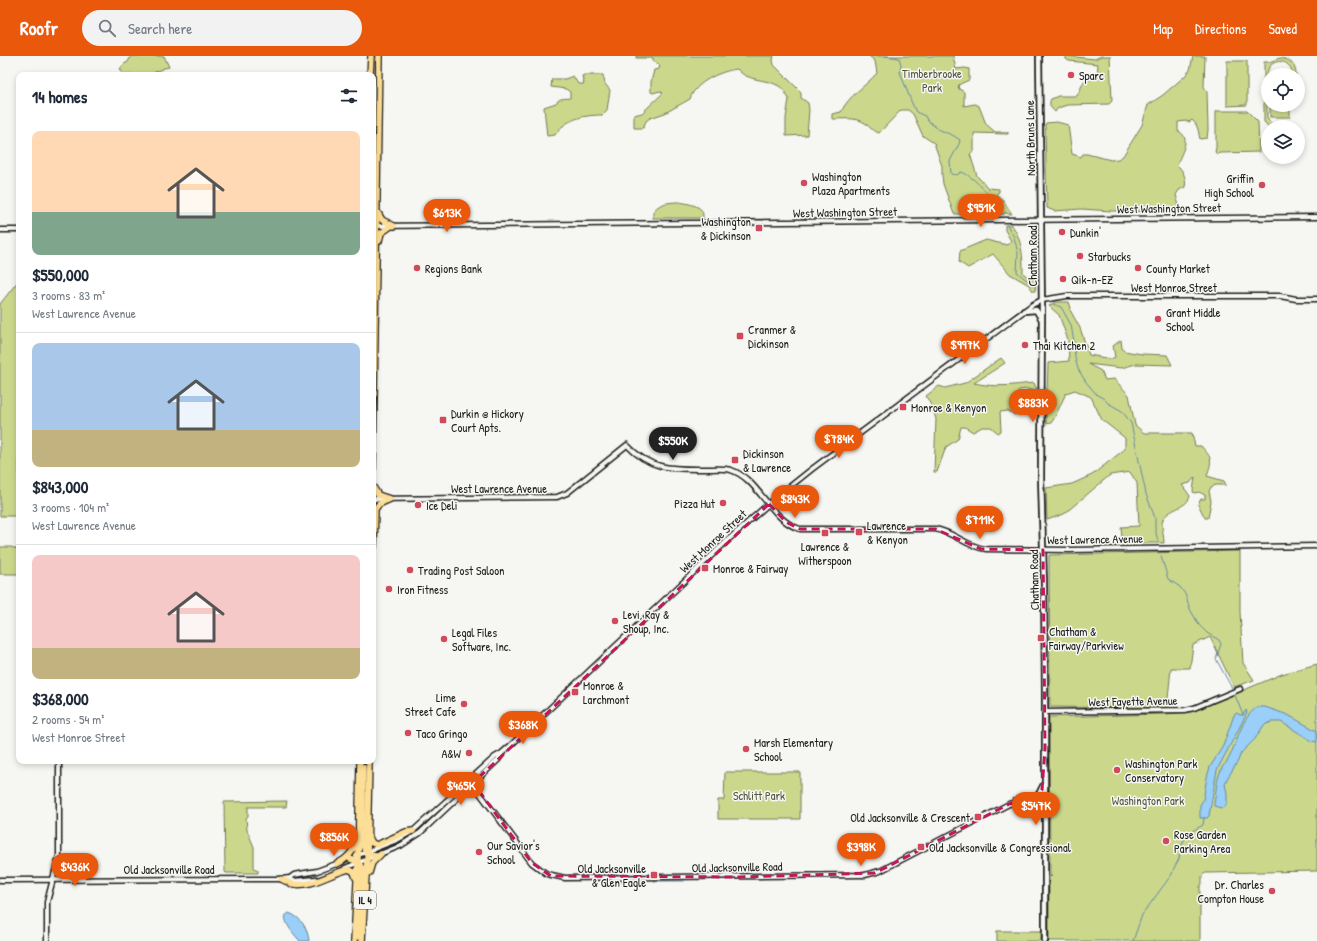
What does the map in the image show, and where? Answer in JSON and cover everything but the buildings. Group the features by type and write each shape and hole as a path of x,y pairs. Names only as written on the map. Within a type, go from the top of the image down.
{"highway":[{"path":"370,72 371,56"},
{"path":"376,218 379,56"},
{"path":"377,209 379,217 393,226"},
{"path":"376,307 376,275 378,265 379,236 382,232 393,226"},
{"path":"376,492 378,495 390,499"},
{"path":"376,508 379,504 390,499"},
{"path":"337,864 354,850 356,843 359,764"},
{"name":"IL 4","path":"354,941 358,862 359,764"},
{"path":"363,764 363,844 364,849 375,856"},
{"name":"IL 4","path":"364,941 369,764"},
{"path":"367,833 370,841 376,845 413,831"},
{"path":"364,941 369,871 372,863 381,854"},
{"path":"350,859 357,861 362,869 359,941"},
{"path":"281,878 293,884 307,883 349,870 355,873 357,883"}],"main road":[{"name":"North Bruns Lane","path":"1039,56 1042,219"},
{"name":"Chatham Road","path":"1042,219 1041,423 1045,712 1045,941"},
{"path":"1024,311 1037,311 1040,315 1042,323"},
{"path":"1032,799 1040,792 1045,783"},
{"path":"1015,802 1038,802 1042,807 1044,815"}],"street":[{"name":"West Washington Street","path":"376,226 1317,217"},
{"path":"0,230 16,230"},
{"name":"West Monroe Street","path":"358,862 406,843 420,834 496,757 502,754 729,539 769,504 812,469 1024,311 1042,300 1067,296 1280,296 1294,299 1317,299"},
{"name":"West Lawrence Avenue","path":"376,499 557,497 567,493 627,445 642,458 658,466 673,469 722,469 734,472 745,479 786,522 800,529 935,529 951,534 968,544 981,549 1043,550 1317,546"},
{"name":"West Fayette Avenue","path":"1045,712 1185,710 1194,708 1240,689"},
{"path":"47,941 48,902 59,859 60,848 58,764"},
{"name":"West Monroe Street","path":"358,856 413,831 471,782"},
{"name":"Old Jacksonville Road","path":"471,782 532,863 538,869 548,874 565,878 865,875 880,870 1015,802 1032,799 1045,799"},
{"name":"Old Jacksonville Road","path":"290,878 294,875 317,871 358,856"},
{"name":"Old Jacksonville Road","path":"0,880 290,878 293,881 312,880 358,862"}],"highlighted area":[{"path":"769,504 786,522 800,529 935,529 981,549 1043,550 1045,748 1042,790 1032,799 1009,804 875,873 740,877 551,876 532,863 473,783"}],"green space":[{"path":"131,56 164,56 169,67 155,72 122,72 120,69 128,62"},
{"path":"636,56 774,56 774,65 801,92 801,98 808,103 809,110 807,135 786,136 786,118 789,99 779,86 746,76 737,69 709,78 697,87 690,99 665,113 650,118 646,121 643,128 634,128 634,115 642,113 663,93 660,91 653,93 651,92 651,82 654,70 659,69 660,65 653,61 653,58 636,58"},
{"name":"Timberbrooke Park","path":"869,56 953,56 956,69 969,69 969,80 958,86 959,89 964,92 964,106 975,104 979,106 986,124 995,132 1008,132 1008,134 974,133 974,152 970,154 977,176 988,188 999,189 999,192 996,194 1003,200 1012,214 1005,212 1005,214 954,214 943,184 942,166 934,143 923,136 913,114 908,110 901,110 879,133 858,120 832,119 832,114 841,112 848,101 877,73 875,61"},
{"path":"1066,56 1095,59 1101,56 1110,56 1112,101 1109,104 1067,105 1058,108 1055,112 1052,109 1050,106 1051,99 1058,96 1077,96 1084,81 1097,78 1098,64 1069,61 1066,59"},
{"path":"1193,56 1205,56 1204,87 1207,91 1208,130 1207,138 1200,139 1197,126 1192,120 1189,122 1178,122 1178,131 1185,138 1183,151 1177,165 1183,172 1185,178 1185,187 1179,190 1176,195 1180,210 1172,212 1081,209 1054,211 1047,208 1046,123 1057,122 1068,125 1072,154 1081,157 1083,154 1087,154 1111,160 1118,159 1123,156 1142,125 1148,105 1163,95 1185,76 1190,70"},
{"path":"1280,58 1292,63 1295,68 1290,68 1284,62 1275,62 1269,68 1264,68 1264,62 1269,62"},
{"path":"1227,61 1247,61 1247,105 1227,106"},
{"path":"603,75 605,84 610,90 607,110 602,115 576,119 564,125 555,135 547,136 544,107 556,103 561,99 570,98 570,92 566,89 551,87 552,79 565,79 573,76 578,84 584,84 582,76"},
{"path":"1216,111 1247,111 1258,122 1259,152 1217,154 1215,152"},
{"path":"1264,112 1267,112 1269,120 1264,120"},
{"path":"1270,112 1290,112 1290,117 1270,117"},
{"path":"679,202 698,207 702,212 703,218 653,218 653,212 661,205"},
{"path":"1005,225 1012,225 1018,236 1023,260 1023,273 1030,279 1036,279 1035,291 1033,291 1029,285 1010,274 993,254 968,268 959,262 960,251 986,240 1007,245 1011,241 1005,230"},
{"path":"16,284 16,516 0,516 0,304"},
{"path":"1055,302 1069,302 1071,308 1070,310 1080,328 1089,355 1111,359 1115,357 1113,346 1121,340 1124,351 1142,354 1167,355 1172,365 1136,364 1121,368 1088,364 1101,371 1105,380 1114,379 1129,395 1135,425 1144,433 1192,433 1195,446 1201,446 1208,454 1210,466 1207,476 1224,481 1226,485 1216,485 1211,487 1209,491 1211,501 1208,518 1205,518 1198,504 1201,499 1205,499 1205,495 1199,492 1194,493 1193,491 1195,477 1190,483 1182,485 1190,496 1188,501 1166,515 1163,519 1162,524 1164,543 1125,543 1122,539 1121,527 1139,526 1137,483 1130,472 1110,475 1064,514 1047,520 1046,488 1072,484 1092,475 1125,449 1125,438 1102,420 1091,397 1075,390 1066,393 1055,417 1051,423 1046,424 1048,363 1069,361 1068,340 1059,315 1049,306"},
{"path":"1001,358 1005,363 974,383 997,386 1034,383 1038,392 1027,389 1019,390 1017,395 1014,397 1017,411 1015,415 1008,411 1000,412 1001,431 998,433 991,427 982,427 973,432 965,427 961,427 958,439 946,447 937,472 934,472 936,419 926,396 939,386 945,388 965,383"},
{"path":"0,547 11,547 16,549 16,574 0,574"},
{"path":"1240,551 1240,612 1243,663 1254,680 1234,687 1210,637 1193,645 1190,668 1171,668 1167,708 1050,707 1049,555"},
{"name":"Washington Park","path":"1317,664 1317,871 1205,873 1202,876 1202,883 1200,887 1200,941 1049,941 1049,877 1052,876 1050,876 1049,717 1166,714 1188,712 1199,709 1282,674"},
{"name":"Schlitt Park","path":"725,772 800,772 800,819 718,819 718,800 724,800"},
{"path":"287,801 286,807 248,807 248,816 246,818 247,830 254,847 254,868 258,870 258,873 226,873 224,802"},
{"path":"997,931 1041,931 1041,941 997,941"}],"water":[{"path":"1258,707 1265,707 1288,715 1317,731 1317,742 1312,741 1281,722 1272,722 1264,725 1255,739 1241,753 1227,779 1225,784 1227,803 1225,807 1221,808 1214,806 1219,774 1231,754 1244,723 1252,711"},
{"path":"1246,710 1247,712 1245,717 1217,770 1209,816 1207,818 1200,818 1200,805 1203,800 1210,767 1223,746 1234,715 1237,713 1243,715"},
{"path":"289,913 297,917 303,924 309,941 300,941 290,929 285,916"}],"waterway":[{"path":"885,56 899,58 901,64 900,72 916,112 925,116 927,120 938,129 960,140 950,161 951,174 957,175 961,172 978,183 990,196 1002,214"},
{"path":"1007,225 1014,237 1018,253 1017,272 1036,288"},
{"path":"1053,304 1061,307 1071,325 1075,358 1078,369 1086,382 1097,395 1122,411 1131,423 1146,494 1155,518 1155,529 1158,541"},
{"path":"1161,556 1168,579 1180,587 1185,594 1190,609 1199,625 1207,633 1219,640 1221,644 1216,659 1233,690"},
{"path":"1234,693 1243,715"},
{"path":"1133,941 1142,915 1172,874 1179,859 1180,849 1187,834 1203,825 1204,818"},
{"path":"654,881 684,881"},
{"path":"614,882 645,882"}],"place":[{"name":"Sparc","path":"1071,75"},
{"name":"Washington Plaza Apartments","path":"804,183"},
{"name":"Griffin High School","path":"1262,185"},
{"name":"Washington & Dickinson","path":"759,228"},
{"name":"Dunkin'","path":"1062,232"},
{"name":"Starbucks","path":"1080,256"},
{"name":"Regions Bank","path":"417,268"},
{"name":"County Market","path":"1138,268"},
{"name":"Qik-n-EZ","path":"1063,279"},
{"name":"Grant Middle School","path":"1158,319"},
{"name":"Cranmer & Dickinson","path":"740,336"},
{"name":"Thai Kitchen 2","path":"1025,345"},
{"name":"Monroe & Kenyon","path":"903,407"},
{"name":"Durkin @ Hickory Court Apts.","path":"443,420"},
{"name":"Dickinson & Lawrence","path":"735,460"},
{"name":"Pizza Hut","path":"723,503"},
{"name":"Ice Deli","path":"418,505"},
{"name":"Lawrence & Kenyon","path":"859,532"},
{"name":"Lawrence & Witherspoon","path":"825,533"},
{"name":"Monroe & Fairway","path":"705,568"},
{"name":"Trading Post Saloon","path":"410,570"},
{"name":"Iron Fitness","path":"389,589"},
{"name":"Levi, Ray & Shoup, Inc.","path":"615,621"},
{"name":"Chatham & Fairway/Parkview","path":"1041,638"},
{"name":"Legal Files Software, Inc.","path":"444,639"},
{"name":"Monroe & Larchmont","path":"575,692"},
{"name":"Lime Street Cafe","path":"464,704"},
{"name":"Taco Gringo","path":"408,733"},
{"name":"Marsh Elementary School","path":"746,749"},
{"name":"A&W","path":"469,753"},
{"name":"Washington Park Conservatory","path":"1117,770"},
{"name":"Old Jacksonville & Crescent","path":"978,817"},
{"name":"Rose Garden Parking Area","path":"1166,841"},
{"name":"Old Jacksonville & Congressional","path":"921,847"},
{"name":"Our Savior's School","path":"479,852"},
{"name":"Old Jacksonville & Glen Eagle","path":"654,875"},
{"name":"Dr. Charles Compton House","path":"1272,891"}]}
